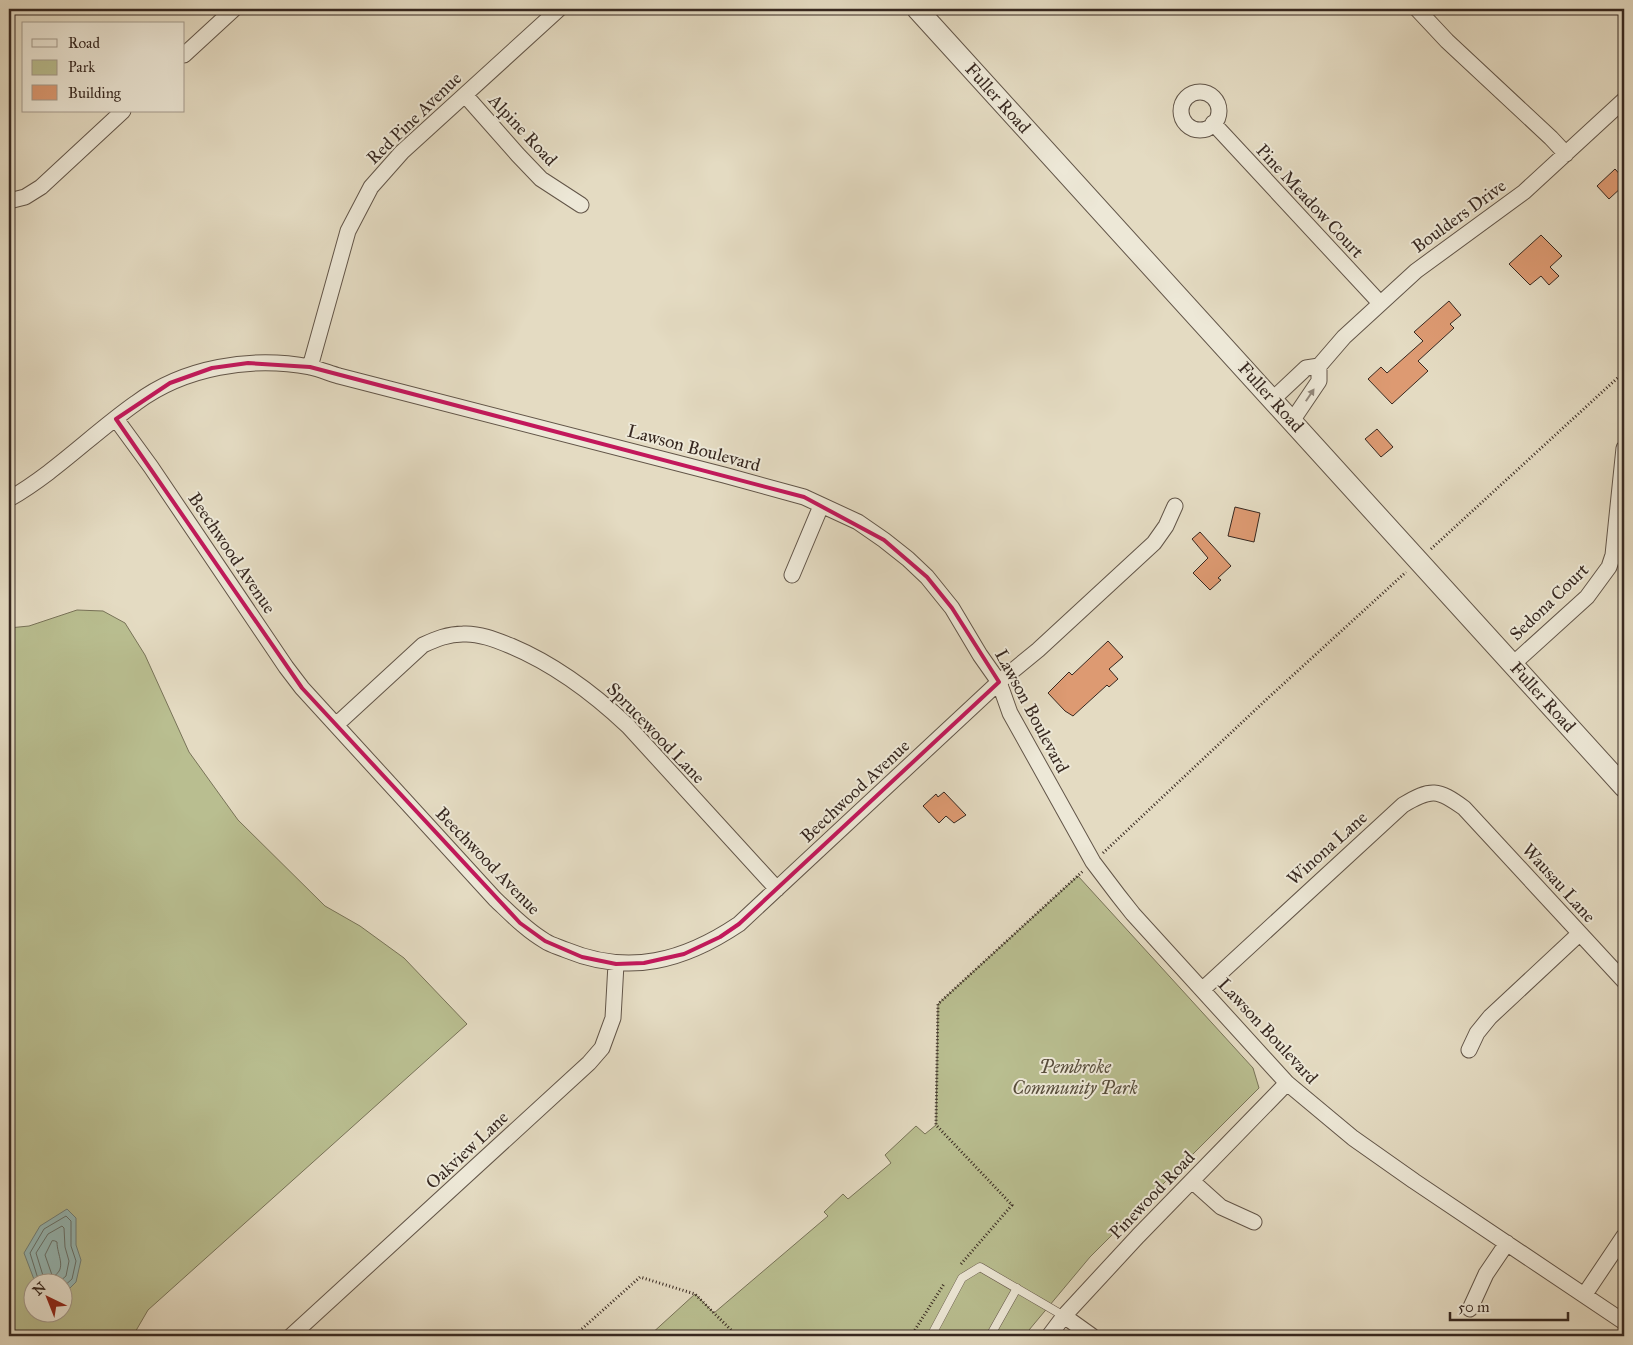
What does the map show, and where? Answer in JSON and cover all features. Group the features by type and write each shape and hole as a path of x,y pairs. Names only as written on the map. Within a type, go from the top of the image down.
{"street":[{"path":"185,54 234,9"},
{"name":"Red Pine Avenue","path":"310,367 348,231 371,187 402,152 559,9"},
{"name":"Fuller Road","path":"917,9 1624,787"},
{"path":"1418,9 1447,41 1566,154"},
{"name":"Alpine Road","path":"465,95 542,179 581,205"},
{"name":"Boulders Drive","path":"1273,399 1306,368 1319,366 1344,337 1416,270 1524,192 1624,100"},
{"path":"9,202 25,197 41,188 122,112"},
{"name":"Pine Meadow Court","path":"1213,123 1380,303"},
{"name":"Lawson Boulevard","path":"9,499 34,485 136,402 170,383 212,368 248,363 270,363 310,367 724,474 804,497 858,522 908,559 952,608 980,655 999,682 1010,713 1093,862 1133,914 1287,1083 1353,1138 1624,1322"},
{"name":"Boulders Drive","path":"1292,421 1319,381 1319,366"},
{"name":"Beechwood Avenue","path":"116,419 302,688 495,899 520,923 545,941 582,957 616,964 644,963 684,954 720,937 739,924 999,682 1038,650 1154,543 1166,526 1175,506"},
{"name":"Sedona Court","path":"1513,664 1587,597 1597,586 1609,567 1613,555 1624,448"},
{"path":"792,575 821,506"},
{"name":"Sprucewood Lane","path":"336,725 423,646 436,639 448,635 465,634 498,641 529,654 568,676 607,706 628,726 777,889"},
{"name":"Winona Lane","path":"1203,989 1403,804 1428,792 1446,794 1464,808 1487,832"},
{"name":"Wausau Lane","path":"1487,832 1624,981"},
{"path":"1469,1050 1477,1033 1490,1017 1579,934"},
{"name":"Oakview Lane","path":"291,1336 589,1063 602,1048 613,1018 616,964"},
{"name":"Pinewood Road","path":"1049,1336 1064,1316 1287,1083"},
{"path":"1192,1182 1221,1206 1254,1222"},
{"path":"1585,1294 1624,1236"},
{"path":"1470,1309 1486,1274 1507,1243"},
{"path":"1064,1316 1092,1336"}],"lane":[{"path":"931,1336 962,1278 980,1267 1064,1316"},
{"path":"990,1336 1017,1288"}],"path":[{"path":"961,1265 1012,1205 936,1125 938,1004 1624,372"},
{"path":"574,1336 640,1277 695,1294 737,1336"},
{"path":"911,1336 948,1280"}],"highlighted area":[{"path":"248,363 310,367 804,497 884,540 927,577 952,608 999,682 953,727 739,924 720,937 684,954 644,963 616,964 582,957 545,941 520,923 302,688 116,419 170,383 212,368"}],"green space":[{"path":"77,610 103,611 125,623 145,655 189,752 238,820 325,906 360,926 404,958 467,1024 148,1310 134,1334 135,1336 9,1336 9,628 29,626"},
{"name":"Pembroke Community Park","path":"1078,876 1253,1068 1259,1088 1090,1257 1024,1336 649,1336 695,1294 714,1313 828,1216 824,1212 843,1194 848,1199 891,1163 885,1155 916,1126 925,1134 936,1125 938,1004"}],"water":[{"path":"67,1209 76,1218 76,1245 81,1260 76,1282 72,1286 72,1272 31,1272 24,1253 40,1226"}],"building":[{"path":"1615,169 1624,179 1624,185 1609,199 1597,186"},
{"path":"1541,235 1562,256 1550,267 1559,276 1549,285 1541,276 1530,285 1509,264"},
{"path":"1449,301 1461,315 1450,324 1454,328 1418,361 1428,371 1392,404 1368,379 1381,367 1387,373 1423,341 1414,332"},
{"path":"1377,429 1393,447 1381,457 1365,439"},
{"path":"1235,507 1260,513 1254,542 1228,536"},
{"path":"1200,532 1231,566 1218,578 1221,580 1210,590 1193,573 1208,558 1192,539"},
{"path":"1108,641 1123,657 1109,669 1118,679 1109,687 1107,685 1073,716 1065,711 1048,693 1069,672 1072,675"},
{"path":"944,792 966,815 954,823 946,816 939,823 923,806 936,794 938,797"}]}
